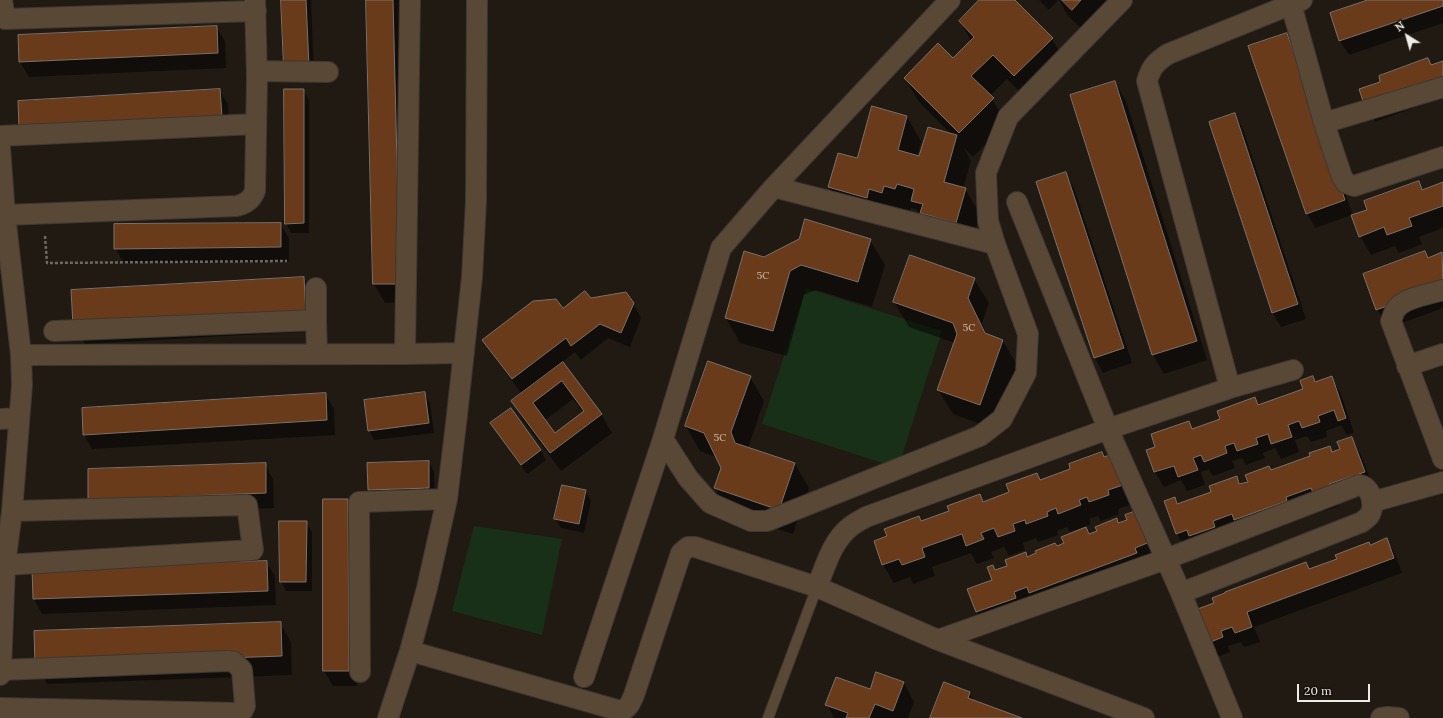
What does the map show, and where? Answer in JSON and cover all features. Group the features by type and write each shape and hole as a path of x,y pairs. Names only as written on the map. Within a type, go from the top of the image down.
{"street":[{"path":"2,0 5,19 255,5 257,71 255,191 252,198 244,204 237,206 5,215"},
{"path":"405,354 410,0"},
{"path":"388,718 410,651 427,588 447,499 472,277 476,201 477,0"},
{"path":"584,677 663,439 721,248 774,187 950,0"},
{"path":"663,439 688,478 710,503 751,521 768,521 980,436 1002,419 1026,373 1028,334 988,221 986,173 1008,117 1122,0"},
{"path":"1230,388 1147,81 1150,72 1157,61 1168,54 1296,2 1324,123 1342,178 1346,183 1354,186 1443,157"},
{"path":"257,71 328,72"},
{"path":"1324,123 1443,87"},
{"path":"0,136 256,124"},
{"path":"0,147 5,215 22,355 22,385 10,419 12,511 5,564 1,672 227,661 234,662 242,670 245,706 239,713 0,708"},
{"path":"774,187 995,244"},
{"path":"1017,202 1108,429 1181,593 1232,718"},
{"path":"316,288 316,354"},
{"path":"1443,290 1404,302 1398,307 1391,321 1443,459"},
{"path":"54,331 316,320"},
{"path":"22,355 464,353"},
{"path":"1407,366 1443,354"},
{"path":"817,587 832,549 849,527 866,517 1108,429 1230,388 1293,370"},
{"path":"1372,502 1443,482"},
{"path":"938,640 1166,559 1359,485 1362,485 1369,491 1372,502 1371,512 1362,522 1181,593"},
{"path":"360,672 359,502 447,499"},
{"path":"5,564 253,550 247,505 12,511"},
{"path":"410,651 621,711 629,706 634,695 679,559 684,550 688,547 703,549 817,587 938,640 1144,718"},
{"path":"1381,718 1399,718"}],"lane":[{"path":"768,718 817,587"}],"path":[{"path":"44,213 47,263 287,261"}],"green space":[{"path":"806,288 942,331 898,468 762,424"},
{"path":"474,526 562,539 542,635 452,611"}],"building":[{"path":"281,0 306,0 309,66 284,67"},
{"path":"366,0 393,0 400,284 373,284"},
{"path":"979,0 1015,0 1053,38 1014,76 993,55 971,76 994,98 959,133 904,78 938,43 953,58 974,37 959,21"},
{"path":"1062,0 1081,0 1072,10"},
{"path":"1368,0 1443,0 1443,6 1339,41 1330,13"},
{"path":"217,26 218,53 19,62 18,35"},
{"path":"1287,33 1345,200 1306,214 1248,46"},
{"path":"1428,58 1431,65 1443,61 1443,77 1365,107 1359,89 1380,82 1379,76"},
{"path":"1115,81 1197,341 1152,355 1070,95"},
{"path":"220,89 222,116 19,128 18,101"},
{"path":"284,89 304,89 304,223 285,224"},
{"path":"872,106 907,116 898,150 919,156 928,127 957,135 944,182 966,188 956,223 920,213 923,204 911,201 914,189 897,184 895,189 884,186 882,193 869,189 867,198 828,187 838,153 857,158"},
{"path":"1235,113 1298,304 1272,313 1209,122"},
{"path":"1066,172 1124,348 1094,358 1036,182"},
{"path":"1419,181 1422,190 1443,182 1443,206 1409,218 1412,226 1387,235 1384,227 1359,237 1351,215 1367,210 1364,201"},
{"path":"805,219 871,239 858,282 801,265 790,271 773,331 725,318 744,251 764,257 799,239"},
{"path":"281,223 281,247 114,249 114,224"},
{"path":"1425,251 1428,258 1442,252 1443,285 1376,310 1363,274"},
{"path":"910,255 975,278 968,298 985,333 1003,340 980,405 937,390 957,334 953,323 893,302"},
{"path":"304,277 306,313 73,325 71,290"},
{"path":"585,291 591,298 626,292 634,303 621,333 600,324 571,346 566,338 512,379 482,340 533,301 556,299 563,308"},
{"path":"708,361 751,376 731,432 735,443 795,463 779,510 714,488 721,468 704,433 685,426"},
{"path":"563,362 602,414 550,453 511,401","holes":["562,381 584,411 555,433 533,403"]},
{"path":"1313,376 1315,382 1332,376 1346,418 1338,421 1334,410 1318,416 1320,422 1302,428 1299,421 1288,425 1292,437 1271,444 1268,434 1256,438 1258,444 1237,451 1234,443 1225,446 1227,453 1204,462 1201,455 1193,458 1198,470 1178,477 1174,466 1154,472 1146,450 1155,447 1151,434 1189,421 1192,429 1220,419 1217,411 1255,397 1258,405 1303,389 1300,381"},
{"path":"425,392 429,423 368,431 364,400"},
{"path":"326,393 327,420 83,435 82,408"},
{"path":"511,408 541,450 521,465 490,423"},
{"path":"1352,437 1365,472 1329,484 1332,491 1315,497 1311,488 1286,497 1287,501 1234,520 1232,514 1213,521 1215,527 1189,536 1187,530 1176,534 1164,501 1175,497 1177,504 1211,492 1209,486 1237,476 1239,484 1248,482 1245,475 1269,466 1271,470 1310,456 1309,453 1330,446 1332,452 1340,449 1337,442"},
{"path":"1102,452 1104,457 1118,452 1129,483 1108,490 1109,495 1089,502 1087,497 1079,500 1081,505 1058,514 1056,508 1047,512 1048,516 1026,524 1025,520 1013,524 1015,531 998,537 994,528 981,533 984,539 966,546 962,534 922,548 925,557 902,565 899,559 882,565 874,541 887,536 884,529 919,516 921,521 949,511 947,506 980,494 983,502 1009,492 1006,484 1037,473 1040,480 1070,469 1069,464"},
{"path":"429,461 429,488 368,490 367,463"},
{"path":"266,463 266,493 88,500 88,469"},
{"path":"562,485 586,490 579,524 554,519"},
{"path":"323,499 348,499 349,671 323,671"},
{"path":"1139,510 1150,542 1135,548 1137,553 1029,593 1027,587 1014,592 1016,598 976,612 967,589 992,580 987,567 993,565 995,570 1007,566 1005,560 1026,552 1027,557 1036,553 1035,551 1055,543 1057,546 1064,543 1061,537 1086,527 1089,534 1097,531 1095,527 1117,518 1118,523 1127,520 1125,515"},
{"path":"279,521 307,521 306,582 280,582"},
{"path":"1387,538 1394,558 1247,612 1252,627 1235,633 1232,627 1221,631 1223,637 1208,643 1195,610 1214,603 1212,598 1306,562 1309,569 1337,559 1335,555 1369,542 1370,545"},
{"path":"267,561 268,591 33,599 32,569"},
{"path":"281,622 282,656 35,665 34,631"},
{"path":"876,672 904,682 893,711 875,704 869,718 846,718 848,713 825,705 836,677 870,689"},
{"path":"944,682 970,692 968,698 1022,718 930,718"}]}
